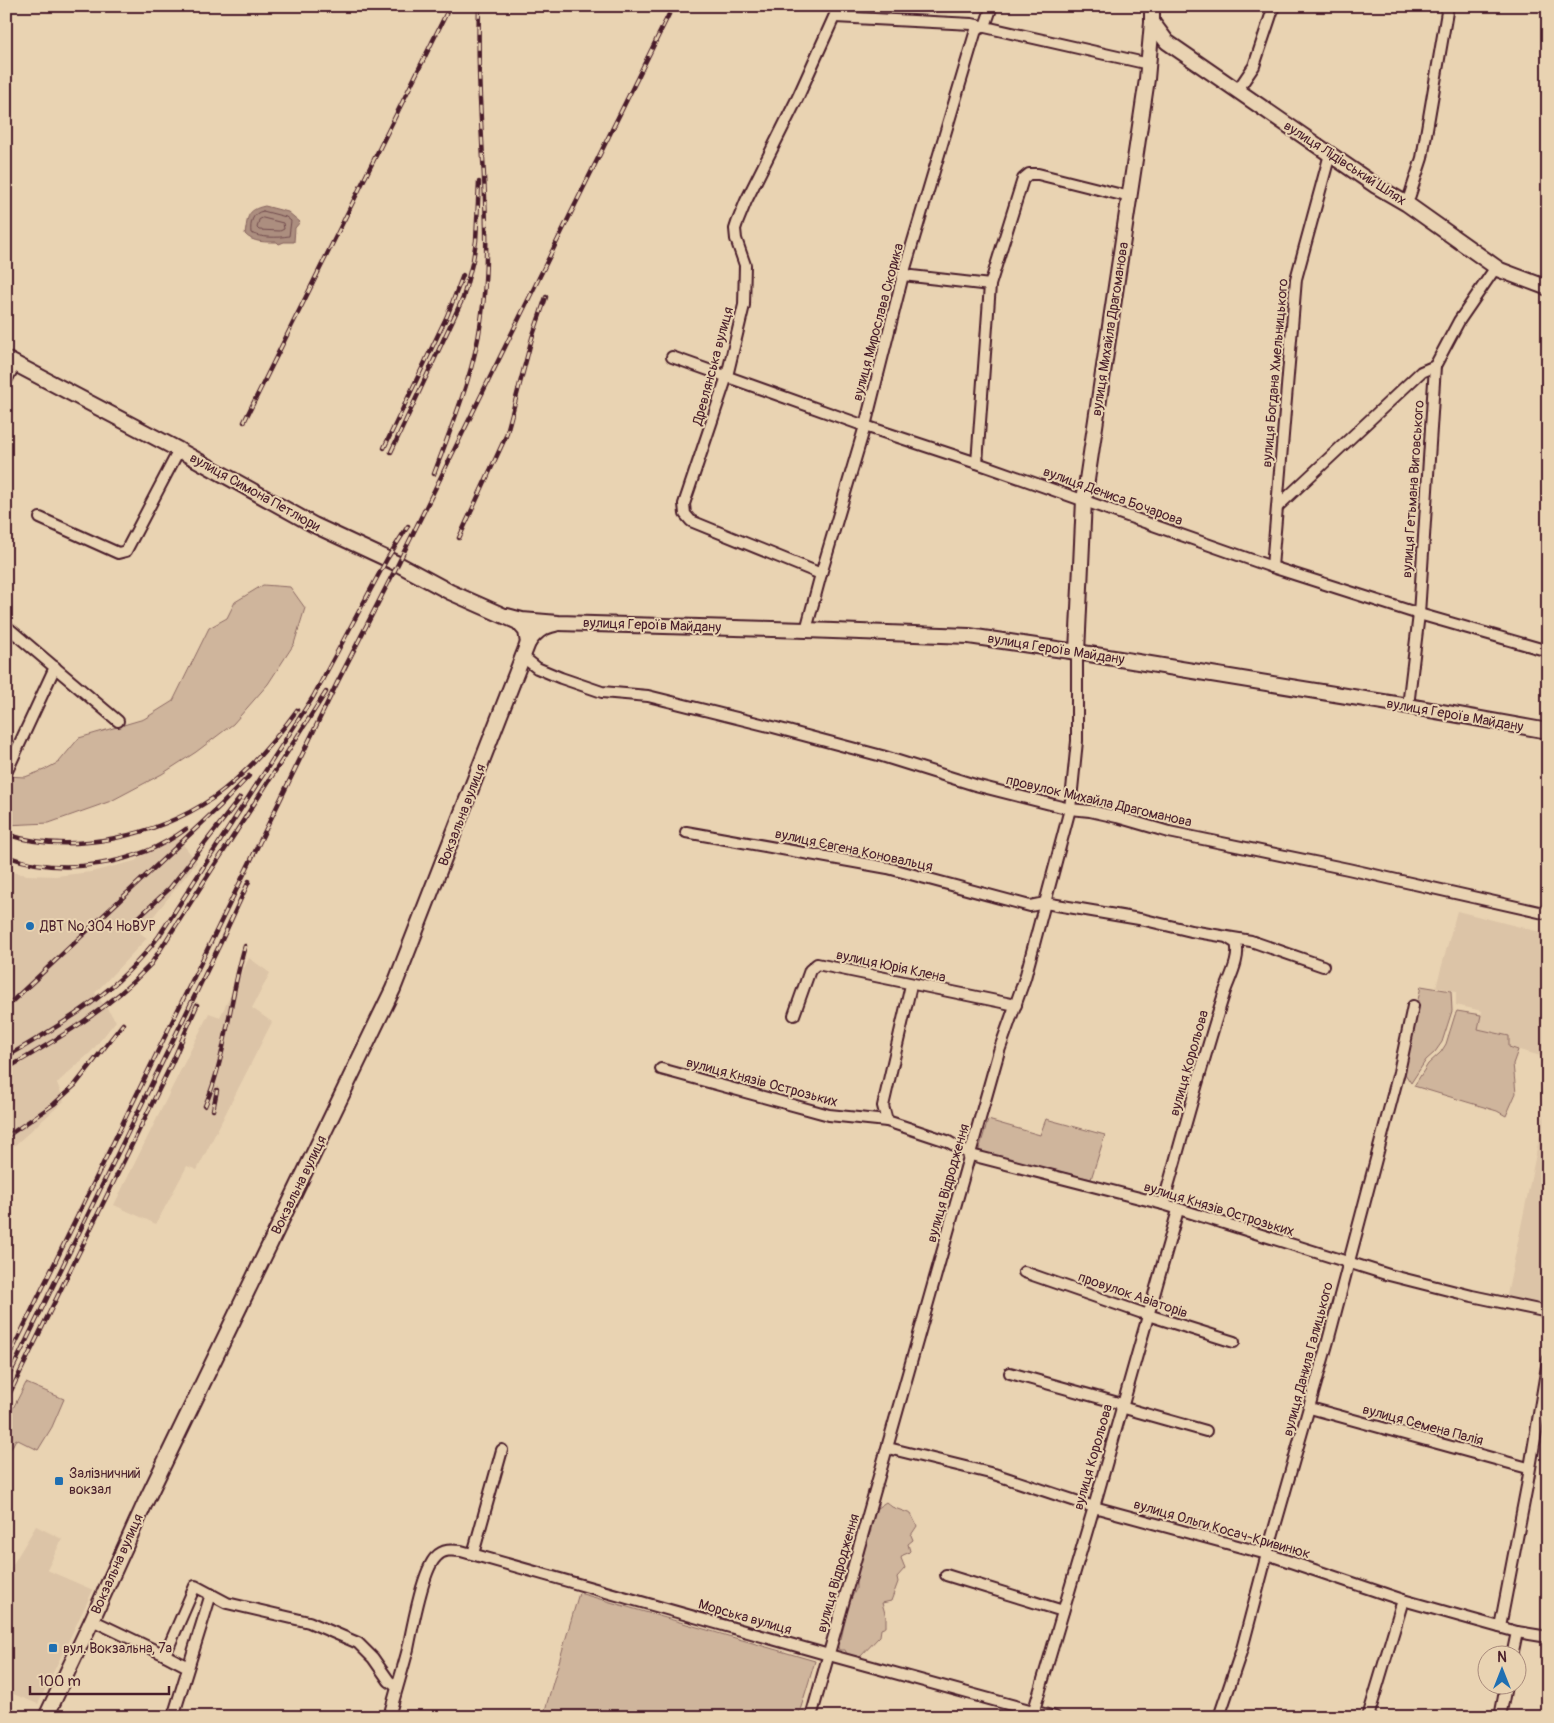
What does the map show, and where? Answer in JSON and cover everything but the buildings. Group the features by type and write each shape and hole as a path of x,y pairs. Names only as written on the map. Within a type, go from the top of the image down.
{"street":[{"name":"Древлянська вулиця","path":"821,574 691,521 685,514 684,504 727,376 744,305 745,265 736,239 735,229 746,201 839,6"},
{"name":"вулиця Мирослава Скорика","path":"806,630 866,426 903,275 976,30 985,26 992,6"},
{"name":"вулиця Михайла Драгоманова","path":"1077,652 1084,500 1130,197 1148,64 1152,6"},
{"path":"1237,90 1254,66 1274,6"},
{"path":"1408,204 1422,158 1448,6"},
{"path":"835,17 985,26 1148,64"},
{"name":"вулиця Лідівський Шлях","path":"1152,22 1167,42 1376,186 1408,204 1496,267 1548,288"},
{"name":"вулиця Богдана Хмельницького","path":"1272,567 1296,279 1330,154"},
{"path":"977,463 990,285 1023,179 1029,174 1038,174 1130,197"},
{"name":"вулиця Гетьмана Виговського","path":"1408,706 1419,614 1435,366 1459,321 1496,267"},
{"path":"903,275 990,285"},
{"name":"вулиця Дениса Бочарова","path":"672,357 1272,567 1419,614 1548,651"},
{"path":"6,381 11,362"},
{"name":"вулиця Симона Петлюри","path":"11,362 179,450 314,525 398,564 450,592 507,616"},
{"name":"вулиця Гетьмана Виговського","path":"1277,506 1421,372 1435,366"},
{"path":"40,518 118,553 126,551 179,450"},
{"path":"507,616 518,622 526,631 526,649"},
{"name":"вулиця Героїв Майдану","path":"507,616 530,621 558,623 970,636 1408,706 1548,731"},
{"path":"526,649 535,633 544,627 558,623"},
{"path":"6,626 118,720"},
{"name":"провулок Михайла Драгоманова","path":"526,649 527,660 537,668 602,692 648,696 873,753 975,785 1070,809 1108,815 1169,832 1348,869 1548,914"},
{"name":"Вокзальна вулиця","path":"46,1717 145,1503 393,990 526,649"},
{"name":"вулиця Відродження","path":"811,1717 999,1051 1025,978 1070,809 1077,741 1077,652"},
{"path":"6,773 55,667"},
{"name":"вулиця Євгена Коновальця","path":"686,832 888,868 1030,906 1045,903 1251,941 1323,966"},
{"name":"вулиця Корольова","path":"1163,1204 1224,993 1237,956 1238,949 1236,943 1225,937"},
{"name":"вулиця Юрія Клена","path":"794,1015 810,970 817,964 1016,1005"},
{"path":"887,1121 883,1106 911,984"},
{"name":"вулиця Данила Галицького","path":"1219,1717 1242,1649 1267,1554 1310,1408 1399,1072 1413,1006"},
{"name":"вулиця Князів Острозьких","path":"661,1070 829,1115 887,1121 947,1141 971,1155 1163,1204 1348,1262 1472,1296 1548,1312"},
{"name":"вулиця Корольова","path":"1034,1710 1094,1508 1178,1210"},
{"name":"провулок Авіаторів","path":"1024,1272 1148,1315 1234,1342"},
{"path":"1500,1627 1527,1486 1528,1468 1548,1360"},
{"path":"1010,1373 1206,1431"},
{"name":"вулиця Семена Палія","path":"1310,1408 1528,1468"},
{"name":"вулиця Ольги Косач-Кривинюк","path":"888,1448 994,1474 1094,1508 1267,1554 1403,1600 1517,1632 1548,1637"},
{"path":"473,1554 502,1450"},
{"name":"Морська вулиця","path":"397,1687 431,1562 437,1555 446,1550 473,1554 1055,1717"},
{"path":"946,1575 1063,1611"},
{"path":"165,1655 195,1586 227,1603 309,1622 358,1643 373,1658 389,1681 397,1687 389,1717"},
{"path":"173,1717 211,1594"},
{"path":"1368,1717 1403,1600"},
{"path":"92,1620 188,1667"},
{"path":"1514,1646 1517,1632"},
{"path":"1500,1717 1504,1696"}],"shaded area":[{"path":"263,585 290,587 305,608 294,644 268,684 233,724 196,752 162,774 111,801 49,823 6,825 6,776 25,777 44,770 59,762 79,738 144,719 173,701 209,628 227,618 235,602"},
{"path":"174,833 197,862 140,933 147,938 95,993 116,1021 91,1052 57,1083 64,1101 6,1153 6,871 27,875 56,876 91,872 135,861"},
{"path":"1457,911 1548,934 1548,1058 1509,1047 1509,1036 1478,1029 1482,1011 1456,1005 1456,991 1436,987"},
{"path":"249,958 270,973 252,1008 272,1022 197,1170 187,1166 156,1224 114,1205 209,1013 220,1017"},
{"path":"1421,986 1451,991 1452,1011 1442,1042 1426,1060 1411,1083 1403,1071"},
{"path":"1457,1011 1481,1015 1478,1029 1509,1036 1509,1047 1518,1050 1513,1064 1516,1093 1506,1116 1497,1111 1414,1086 1428,1064 1441,1052 1446,1044"},
{"path":"1548,1095 1548,1308 1506,1300"},
{"path":"1046,1119 1105,1135 1091,1179 984,1153 979,1150 988,1120 1040,1135"},
{"path":"26,1383 64,1399 52,1427 38,1450 16,1439 6,1458 6,1422"},
{"path":"886,1502 892,1507 911,1514 917,1526 911,1535 913,1540 908,1544 910,1551 901,1558 905,1568 897,1577 898,1582 891,1601 882,1603 886,1617 886,1627 881,1629 880,1636 859,1658 847,1654 845,1650 839,1650 837,1644 841,1639 849,1603 856,1589 859,1566 864,1553 864,1546 871,1531 870,1526 874,1513 877,1508"},
{"path":"36,1526 62,1539 47,1570 93,1590 38,1704 6,1691 6,1567 10,1569"},
{"path":"579,1593 815,1661 798,1717 543,1717"}],"water":[{"path":"265,206 288,212 300,222 295,228 294,242 279,244 277,242 260,241 252,239 245,234 251,212"}],"railway":[{"path":"244,422 450,6"},
{"path":"434,474 468,379 478,340 484,296 486,221 479,77 479,6"},
{"path":"6,1363 337,683 398,564 673,6"},
{"path":"391,452 463,298 476,241 479,182"},
{"path":"384,448 447,316 463,275"},
{"path":"459,538 506,436 532,338 546,297"},
{"path":"6,1057 70,1018 108,989 143,956 159,936 313,697 387,559 408,526"},
{"path":"6,1069 46,1046 101,1009 151,964 326,692"},
{"path":"6,834 31,840 58,843 85,842 140,832 166,823 191,811 225,789 269,746 297,710"},
{"path":"6,1007 221,805 249,776"},
{"path":"134,922 170,888 240,798"},
{"path":"6,856 51,866 99,864 123,859 146,851 186,829"},
{"path":"6,1382 249,881"},
{"path":"205,1106 218,1067 245,946"},
{"path":"6,1401 172,1063 197,1005"},
{"path":"6,1137 54,1104 75,1085 123,1024"},
{"path":"213,1110 217,1090"}],"place":[{"name":"ДВТ № 304 НоВУР","path":"30,926"},
{"name":"Залізничний вокзал","path":"59,1481"},
{"name":"вул. Вокзальна, 7а","path":"53,1648"}]}
